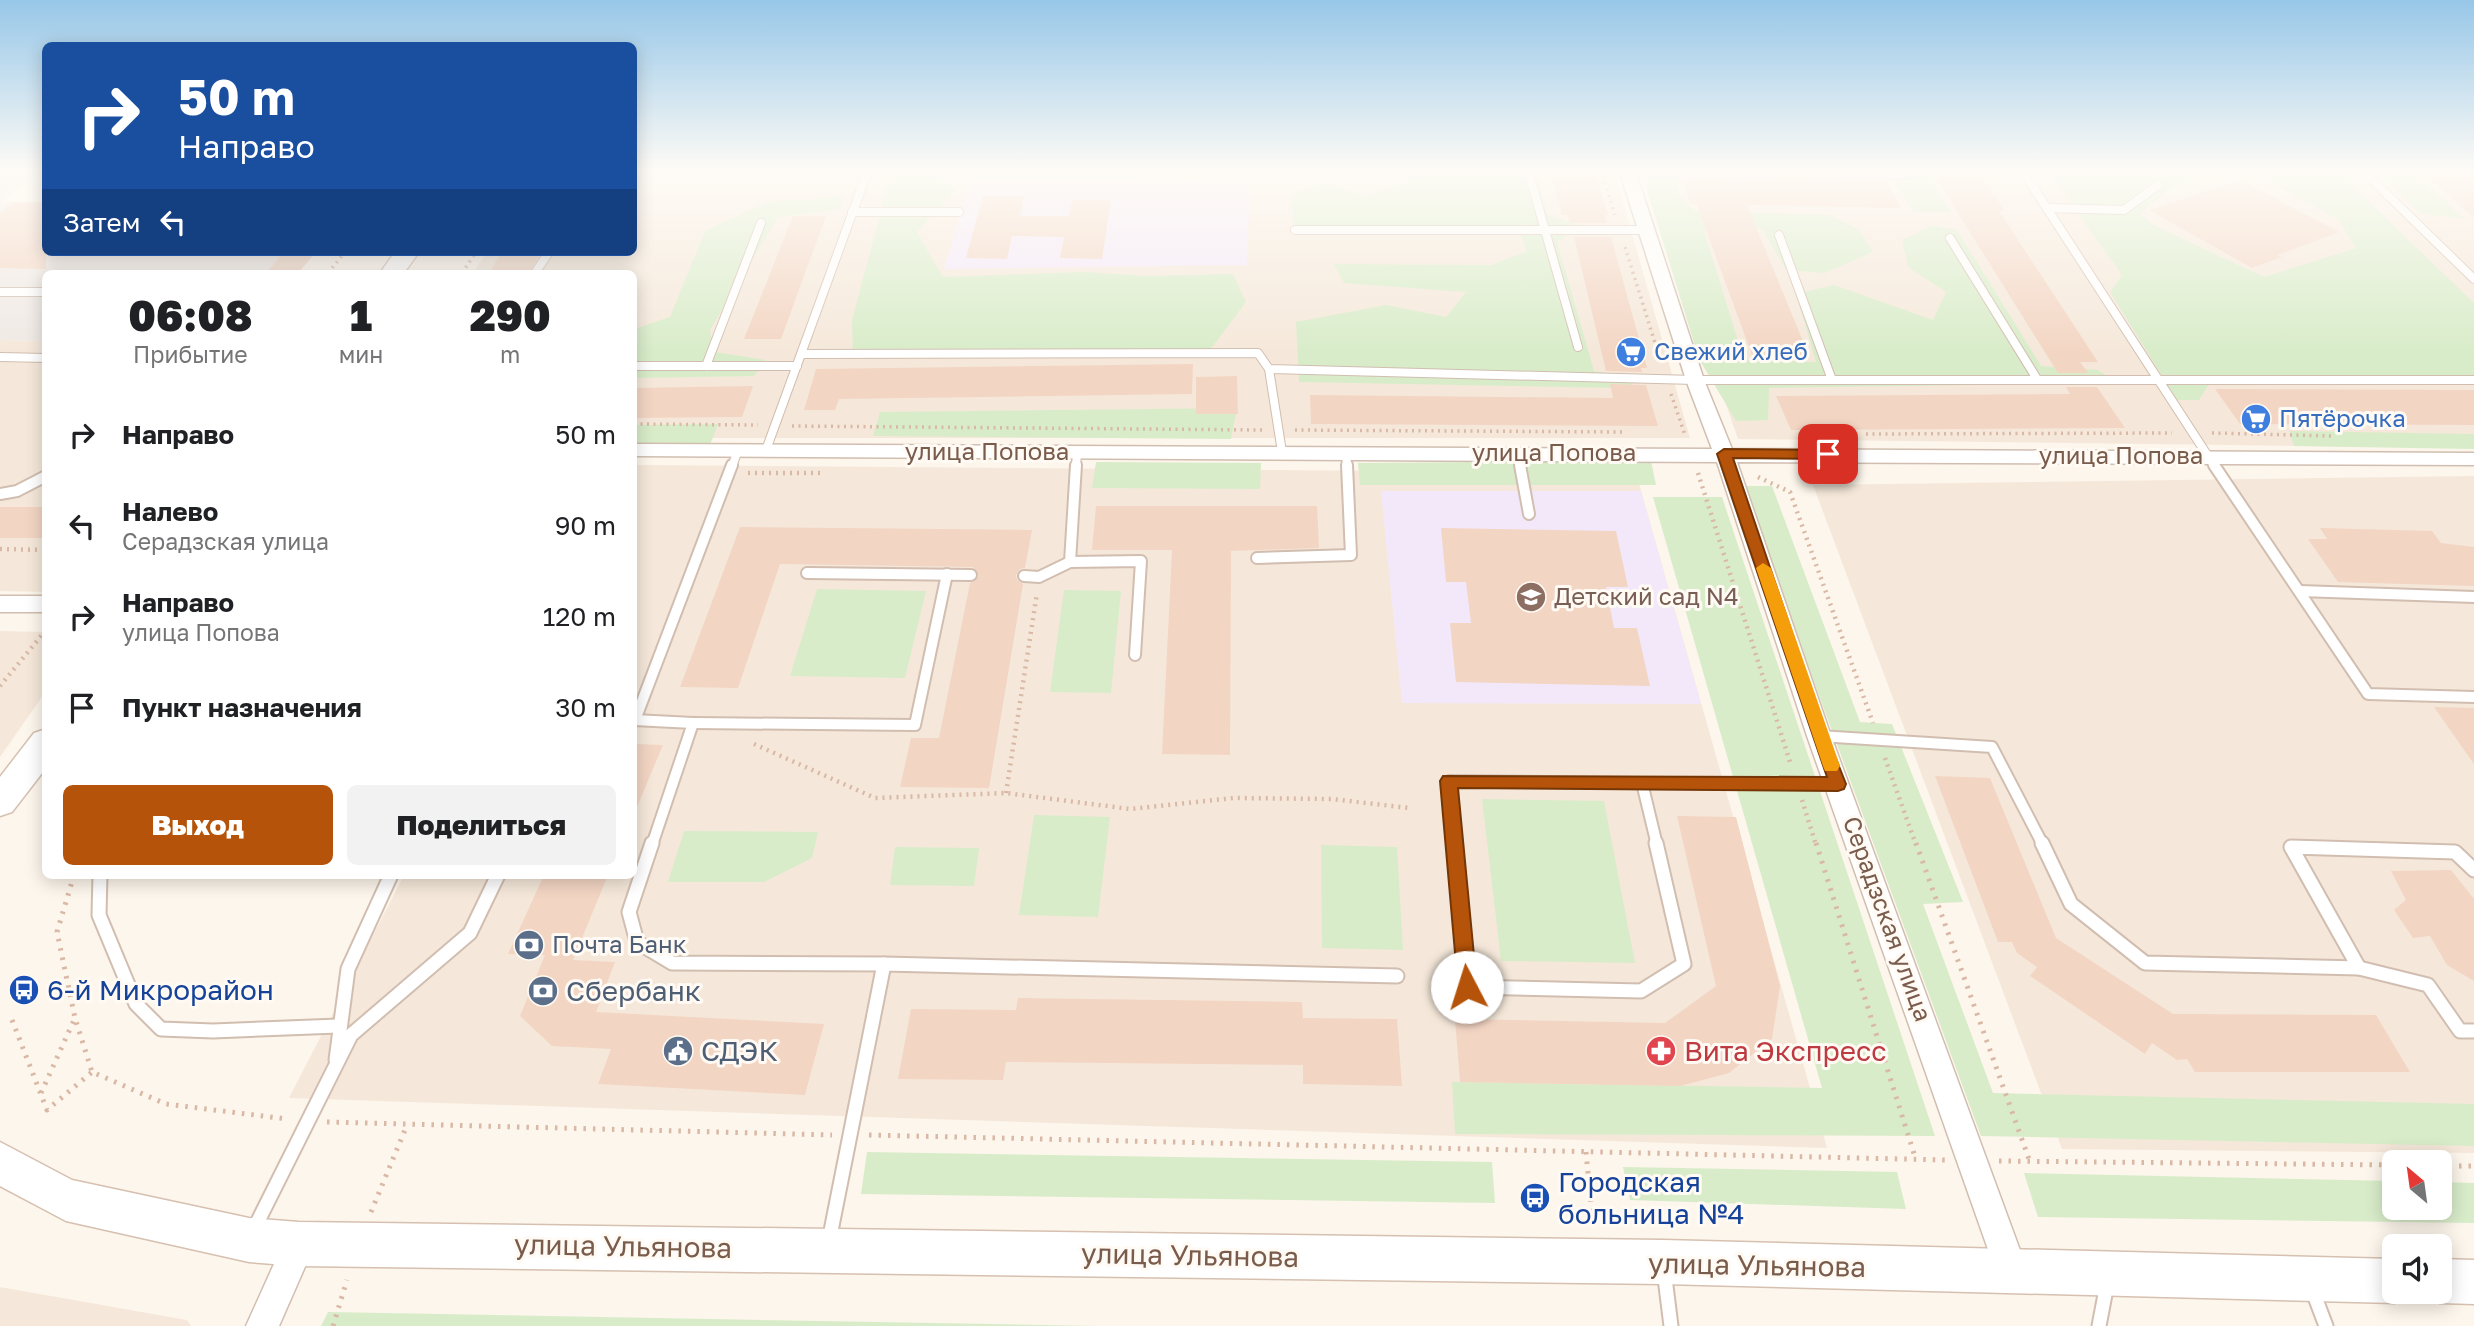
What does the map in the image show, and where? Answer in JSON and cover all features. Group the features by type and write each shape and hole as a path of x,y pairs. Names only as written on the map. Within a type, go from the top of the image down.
{"main road":[{"path":"0,802 42,747"},
{"name":"улица Ульянова","path":"0,1163 66,1200 249,1240 299,1244 1663,1262 2382,1281"},
{"path":"2452,1281 2474,1282"}],"street":[{"name":"Серадзская улица","path":"1647,232 1695,380 1729,447 1819,736 2012,1272"},
{"name":"улица Попова","path":"637,450 1690,454 1729,447 2210,457 2474,459"},
{"path":"0,604 42,604"},
{"path":"262,1326 299,1244"}],"lane":[{"path":"706,366 758,232"},
{"path":"766,450 845,232"},
{"path":"1545,232 1578,347"},
{"path":"2062,232 2155,378 2368,694 2474,697"},
{"path":"2425,232 2474,279"},
{"path":"1779,235 1832,380"},
{"path":"1950,238 2037,379"},
{"path":"0,292 42,292"},
{"path":"802,354 1258,353 1269,369 1282,452"},
{"path":"0,357 42,358"},
{"path":"637,366 797,366"},
{"path":"1269,369 1667,380 2474,380"},
{"path":"637,712 738,450"},
{"path":"1257,558 1351,555 1346,452"},
{"path":"1070,562 1077,453"},
{"path":"1518,453 1529,514"},
{"path":"0,494 16,491 42,478"},
{"path":"1024,576 1039,577 1070,562 1141,561 1135,655"},
{"path":"807,573 971,575"},
{"path":"637,720 915,725 947,574"},
{"path":"2300,591 2474,597"},
{"path":"693,723 629,912 637,942 672,963 884,964 1397,975"},
{"path":"1819,736 1992,747 2014,785 2071,904 2145,963 2359,968 2428,985 2460,1031 2474,1031"},
{"path":"1643,781 1684,964 1641,991 1467,987 1449,781 1643,781 1838,784"},
{"path":"2359,968 2291,847 2455,852 2474,870"},
{"path":"100,879 99,915 136,1003 161,1029 213,1031 338,1026"},
{"path":"335,1067 338,1026 348,969 389,879"},
{"path":"249,1240 351,1035 470,933 496,879"},
{"path":"827,1249 884,964"},
{"path":"1663,1262 1671,1326"},
{"path":"2099,1326 2108,1274"},
{"path":"2309,1279 2326,1326"}],"path":[{"path":"1620,232 1916,1160"},
{"path":"330,270 342,256"},
{"path":"637,424 1628,432"},
{"path":"1670,433 1684,433 1729,447 1758,477 1790,492 2030,1162"},
{"path":"1861,434 2193,433 2340,436"},
{"path":"0,549 42,550"},
{"path":"1006,793 1039,577"},
{"path":"0,686 42,635"},
{"path":"709,723 875,798 1006,793 1130,809 1234,798 1332,799 1409,808"},
{"path":"73,879 57,932 75,1018 92,1072 166,1104 307,1121 1916,1160 2382,1165"},
{"path":"41,1093 75,1018"},
{"path":"12,1020 47,1110 92,1072"},
{"path":"1586,1152 1592,1214"},
{"path":"2452,1166 2474,1166"}],"shaded area":[{"path":"0,232 42,232 42,256 313,256 301,270 42,270 42,341 0,340"},
{"path":"637,232 1632,232 1690,438 637,438 637,270 475,270 484,256 637,256"},
{"path":"955,232 1248,232 1247,265 944,269"},
{"path":"1666,232 2474,232 2474,448 1738,439"},
{"path":"0,340 42,341 42,592 0,591"},
{"path":"637,465 1636,473 1827,1148 289,1098 402,879 637,879"},
{"path":"2474,476 2474,1153 2452,1153 2452,1150 2382,1150 2382,1152 2062,1149 1813,485"},
{"name":"Детский сад N4","path":"1381,491 1641,491 1701,704 1402,703"},
{"path":"0,631 42,632 42,697 0,757"},
{"path":"0,1287 187,1320 191,1326 0,1326"}],"green space":[{"path":"705,232 769,232 710,330 714,352 765,360 754,376 637,378 637,328 670,317"},
{"path":"875,232 917,232 943,277 1084,272 1147,276 1233,274 1246,302 1207,354 853,359 852,320"},
{"path":"1401,232 1572,232 1557,242 1594,371 1643,379 1623,388 1299,382 1296,322 1386,305 1446,317 1466,292 1344,283 1334,264 1491,265 1527,251 1520,234"},
{"path":"1660,232 1704,232 1744,360 1816,362 1796,294 1834,285 1933,320 1946,292 1908,267 1902,240 1919,232 1958,232 2041,366 2098,370 2118,383 1769,388 1768,420 1736,421 1699,359"},
{"path":"1764,232 1860,232 1873,252 1825,273 1786,270"},
{"path":"2091,232 2168,232 2264,277 2356,248 2346,232 2400,232 2474,303 2474,377 2215,375 2199,400 2177,400 2110,292 2122,275"},
{"path":"1237,408 1231,439 873,436 880,412"},
{"path":"718,424 710,445 637,444 637,425"},
{"path":"2289,431 2474,434 2474,449 2294,446"},
{"path":"1651,461 1656,485 1360,485 1358,463"},
{"path":"1096,462 1261,463 1260,489 1092,488"},
{"path":"1742,486 1772,486 1860,722 1892,724 1963,902 1923,904 1993,1093 2474,1104 2474,1146 1981,1136"},
{"path":"1653,497 1722,497 1935,1136 1455,1134 1452,1082 1822,1088"},
{"path":"817,589 926,591 905,678 790,676"},
{"path":"1064,590 1121,591 1111,693 1050,692"},
{"path":"1482,799 1604,801 1635,963 1501,961"},
{"path":"1034,815 1110,817 1098,917 1019,915"},
{"path":"684,831 818,832 812,858 764,882 668,882"},
{"path":"1321,845 1397,847 1403,950 1322,948"},
{"path":"895,847 979,848 974,886 890,885"},
{"path":"867,1152 1492,1162 1495,1203 861,1194"},
{"path":"1623,1167 1897,1172 1906,1209 1630,1200"},
{"path":"2024,1173 2382,1181 2382,1220 2452,1220 2452,1182 2474,1183 2474,1223 2038,1217"},
{"path":"328,1312 1096,1326 321,1326"}],"building":[{"path":"0,232 42,232 42,256 46,256 46,269 0,268"},
{"path":"787,232 820,232 781,339 744,339"},
{"path":"973,232 1106,232 1102,259 1060,258 1064,237 1012,236 1007,259 966,258"},
{"path":"1707,232 1758,232 1809,356 1752,355"},
{"path":"1970,232 2013,232 2098,362 2080,362 2088,373 2058,373"},
{"path":"2188,232 2339,232 2278,255 2282,257 2252,268"},
{"path":"1574,237 1611,237 1647,368 1641,368 1642,372 1606,371"},
{"path":"281,256 313,256 301,270 269,270"},
{"path":"500,256 539,256 531,270 491,270"},
{"path":"1193,364 1192,394 839,399 835,410 804,410 816,369"},
{"path":"1237,376 1238,414 1196,414 1196,377"},
{"path":"1610,384 1646,385 1658,426 1311,424 1310,395 1613,398"},
{"path":"753,386 742,417 637,418 637,388"},
{"path":"2066,387 2097,387 2125,428 1791,430 1776,396 2070,394"},
{"path":"2215,389 2474,390 2474,425 2240,424"},
{"path":"1096,506 1317,506 1319,548 1231,551 1230,755 1162,754 1172,550 1092,550"},
{"path":"0,507 42,507 42,538 0,538"},
{"path":"740,527 1032,530 1025,568 1020,569 1016,575 1017,580 1023,584 989,788 900,787 911,738 939,738 970,583 979,576 973,567 780,564 738,688 680,687"},
{"path":"1441,528 1616,531 1628,587 1606,587 1614,628 1637,628 1650,686 1456,682 1450,623 1471,623 1466,582 1446,582"},
{"path":"2320,528 2432,531 2441,543 2474,547 2474,586 2338,582 2308,539 2327,539"},
{"path":"2434,707 2474,708 2474,764"},
{"path":"637,744 663,745 637,807"},
{"path":"1935,776 1990,778 2056,938 2173,1014 2376,1015 2410,1072 2195,1072 2187,1059 2177,1060 2152,1043 2145,1054 2030,976 2037,967 2017,953 2012,942 1998,942"},
{"path":"1677,816 1736,817 1780,986 1772,1039 1729,1073 1680,1086 1460,1082 1455,1019 1665,1023 1716,986"},
{"path":"2451,870 2474,899 2474,981 2447,965 2430,936 2413,938 2394,910 2406,900 2391,871"},
{"path":"542,879 606,879 573,960 615,962 596,1012 824,1024 805,1095 598,1084 611,1049 552,1046 520,1016 545,955 508,954"},
{"path":"1018,998 1302,1002 1303,1018 1397,1019 1402,1086 1303,1084 1303,1065 1006,1062 1003,1080 898,1079 911,1009 1016,1010"}],"slow traffic":[{"path":"1763,568 1831,766"}],"place":[{"name":"Свежий хлеб","path":"1631,352"},
{"name":"Пятёрочка","path":"2256,419"},
{"name":"Детский сад N4","path":"1531,597"},
{"name":"Почта Банк","path":"529,945"},
{"name":"6-й Микрорайон","path":"24,990"},
{"name":"Сбербанк","path":"543,991"},
{"name":"СДЭК","path":"678,1051"},
{"name":"Вита Экспресс","path":"1661,1051"},
{"name":"Городская больница №4","path":"1535,1198"}],"route":[{"path":"1467,987 1449,781 1838,784 1819,736 1724,454 1828,454"}]}
